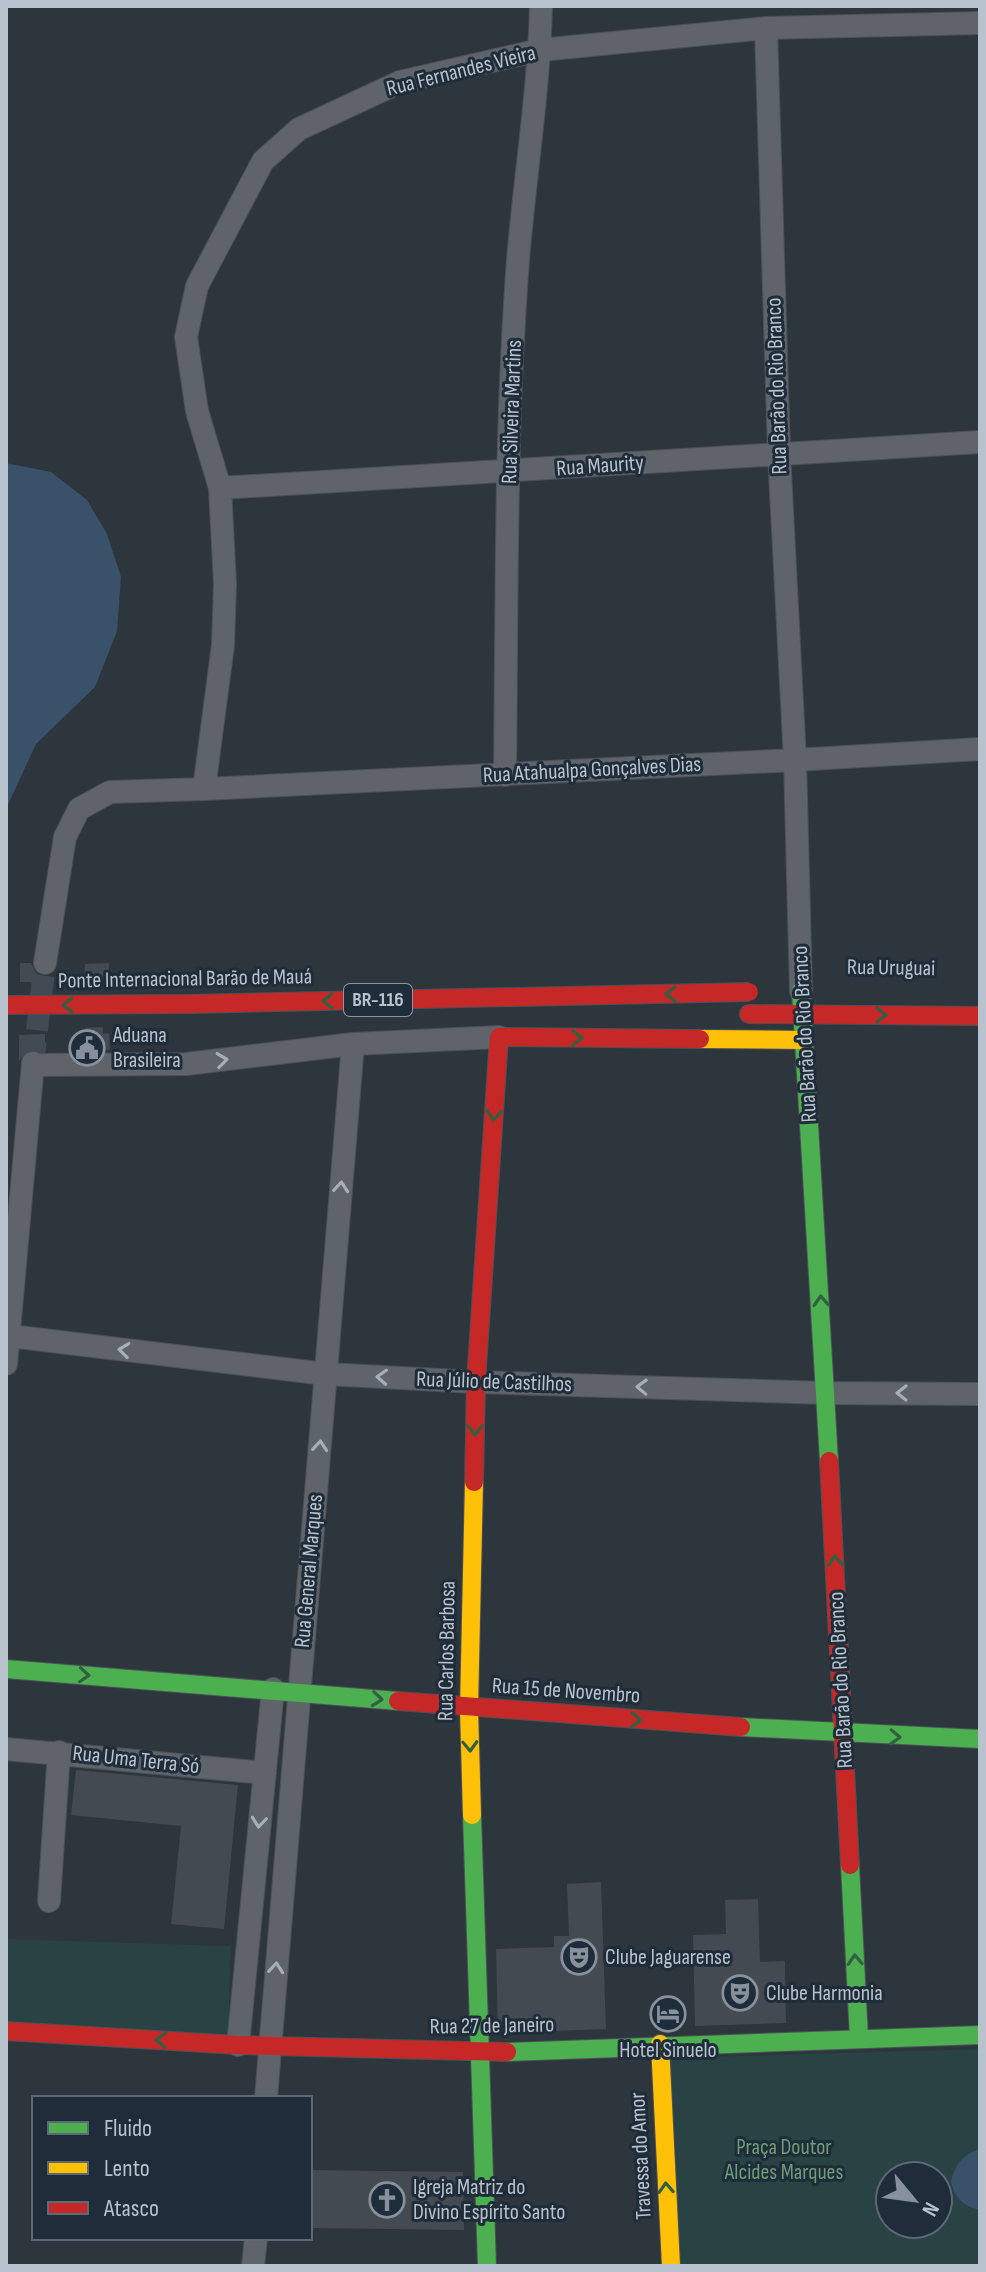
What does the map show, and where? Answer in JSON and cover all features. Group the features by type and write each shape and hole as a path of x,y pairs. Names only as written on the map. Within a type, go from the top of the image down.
{"main road":[{"name":"Rua Barão do Rio Branco","path":"802,991 859,2038"},
{"name":"Ponte Internacional Barão de Mauá","path":"6,1005 205,1004 756,992"},
{"path":"741,1014 980,1016"},
{"name":"Ponte Internacional Barão de Mauá","path":"6,1021 478,1016"},
{"path":"499,1037 805,1040"},
{"name":"Rua Carlos Barbosa","path":"487,2266 469,1709 476,1382 499,1037"},
{"name":"Rua 15 de Novembro","path":"6,1669 299,1691 469,1709 844,1735 980,1739"},
{"name":"Rua 27 de Janeiro","path":"6,2031 238,2045 480,2053 660,2044 980,2035"},
{"name":"Travessa do Amor","path":"660,2044 671,2266"}],"street":[{"name":"Rua Silveira Martins","path":"505,775 509,473 518,261 540,50 541,6"},
{"name":"Rua Fernandes Vieira","path":"204,789 223,645 225,584 220,488 197,411 186,337 197,286 263,161 299,129 400,82 540,50 766,28 980,23"},
{"name":"Rua Barão do Rio Branco","path":"766,28 779,453 795,760 802,991"},
{"name":"Rua Maurity","path":"220,488 509,473 980,442"},
{"name":"Rua Atahualpa Gonçalves Dias","path":"45,963 65,837 79,809 110,792 505,775 980,749"},
{"path":"6,1364 33,1064 186,1064 353,1044 499,1037"},
{"name":"Rua General Marques","path":"266,2096 353,1044"},
{"name":"Rua Júlio de Castilhos","path":"10,1336 326,1374 826,1393 980,1394"},
{"path":"238,2045 273,1689"},
{"name":"Rua Uma Terra Só","path":"6,1749 265,1773"},
{"path":"49,1901 59,1752"},
{"path":"253,2266 256,2240"}],"green space":[{"path":"6,1939 231,1946 228,2038 6,2026"},
{"name":"Praça Doutor Alcides Marques","path":"980,2049 980,2266 678,2266 670,2058"}],"water":[{"path":"6,463 51,472 87,500 107,534 121,577 117,631 95,687 36,744 6,809"},
{"path":"980,2151 980,2210 961,2201 954,2190 955,2170 967,2155"}],"building":[{"path":"20,963 31,963 36,973 45,977 45,982 20,982"},
{"path":"109,963 109,981 84,982 85,964"},
{"path":"103,1027 103,1034 109,1033 110,1050 85,1051 85,1028"},
{"path":"45,1034 45,1051 28,1050 19,1061 19,1035"},
{"path":"76,1770 238,1785 224,1929 171,1924 181,1826 71,1815"},
{"name":"Clube Jaguarense","path":"601,1882 606,2029 498,2033 496,1949 554,1947 554,1936 569,1936 567,1884"},
{"name":"Clube Harmonia","path":"758,1899 760,1962 785,1961 786,2023 695,2026 693,1935 726,1934 725,1900"},
{"name":"Igreja Matriz do Divino Espírito Santo","path":"312,2170 463,2172 464,2230 312,2228"}],"tunnel":[{"path":"33,1063 45,963"}],"traffic: fast":[{"path":"801,991 829,1461"},
{"path":"6,1669 398,1701"},
{"path":"741,1727 980,1739"},
{"path":"472,1815 487,2266"},
{"path":"850,1865 859,2038"},
{"path":"507,2052 980,2035"}],"traffic: slow":[{"path":"700,1039 805,1040"},
{"path":"472,1815 469,1709 474,1482"},
{"path":"660,2044 671,2266"}],"traffic: jam":[{"path":"6,1005 749,992"},
{"path":"749,1014 980,1016"},
{"path":"474,1482 476,1382 499,1037 700,1039"},
{"path":"829,1461 850,1865"},
{"path":"398,1701 741,1727"},
{"path":"6,2031 238,2045 507,2052"}],"place":[{"name":"Aduana Brasileira","path":"87,1048"},
{"name":"Clube Jaguarense","path":"579,1957"},
{"name":"Clube Harmonia","path":"740,1993"},
{"name":"Hotel Sinuelo","path":"668,2014"},
{"name":"Igreja Matriz do Divino Espírito Santo","path":"387,2200"}]}
